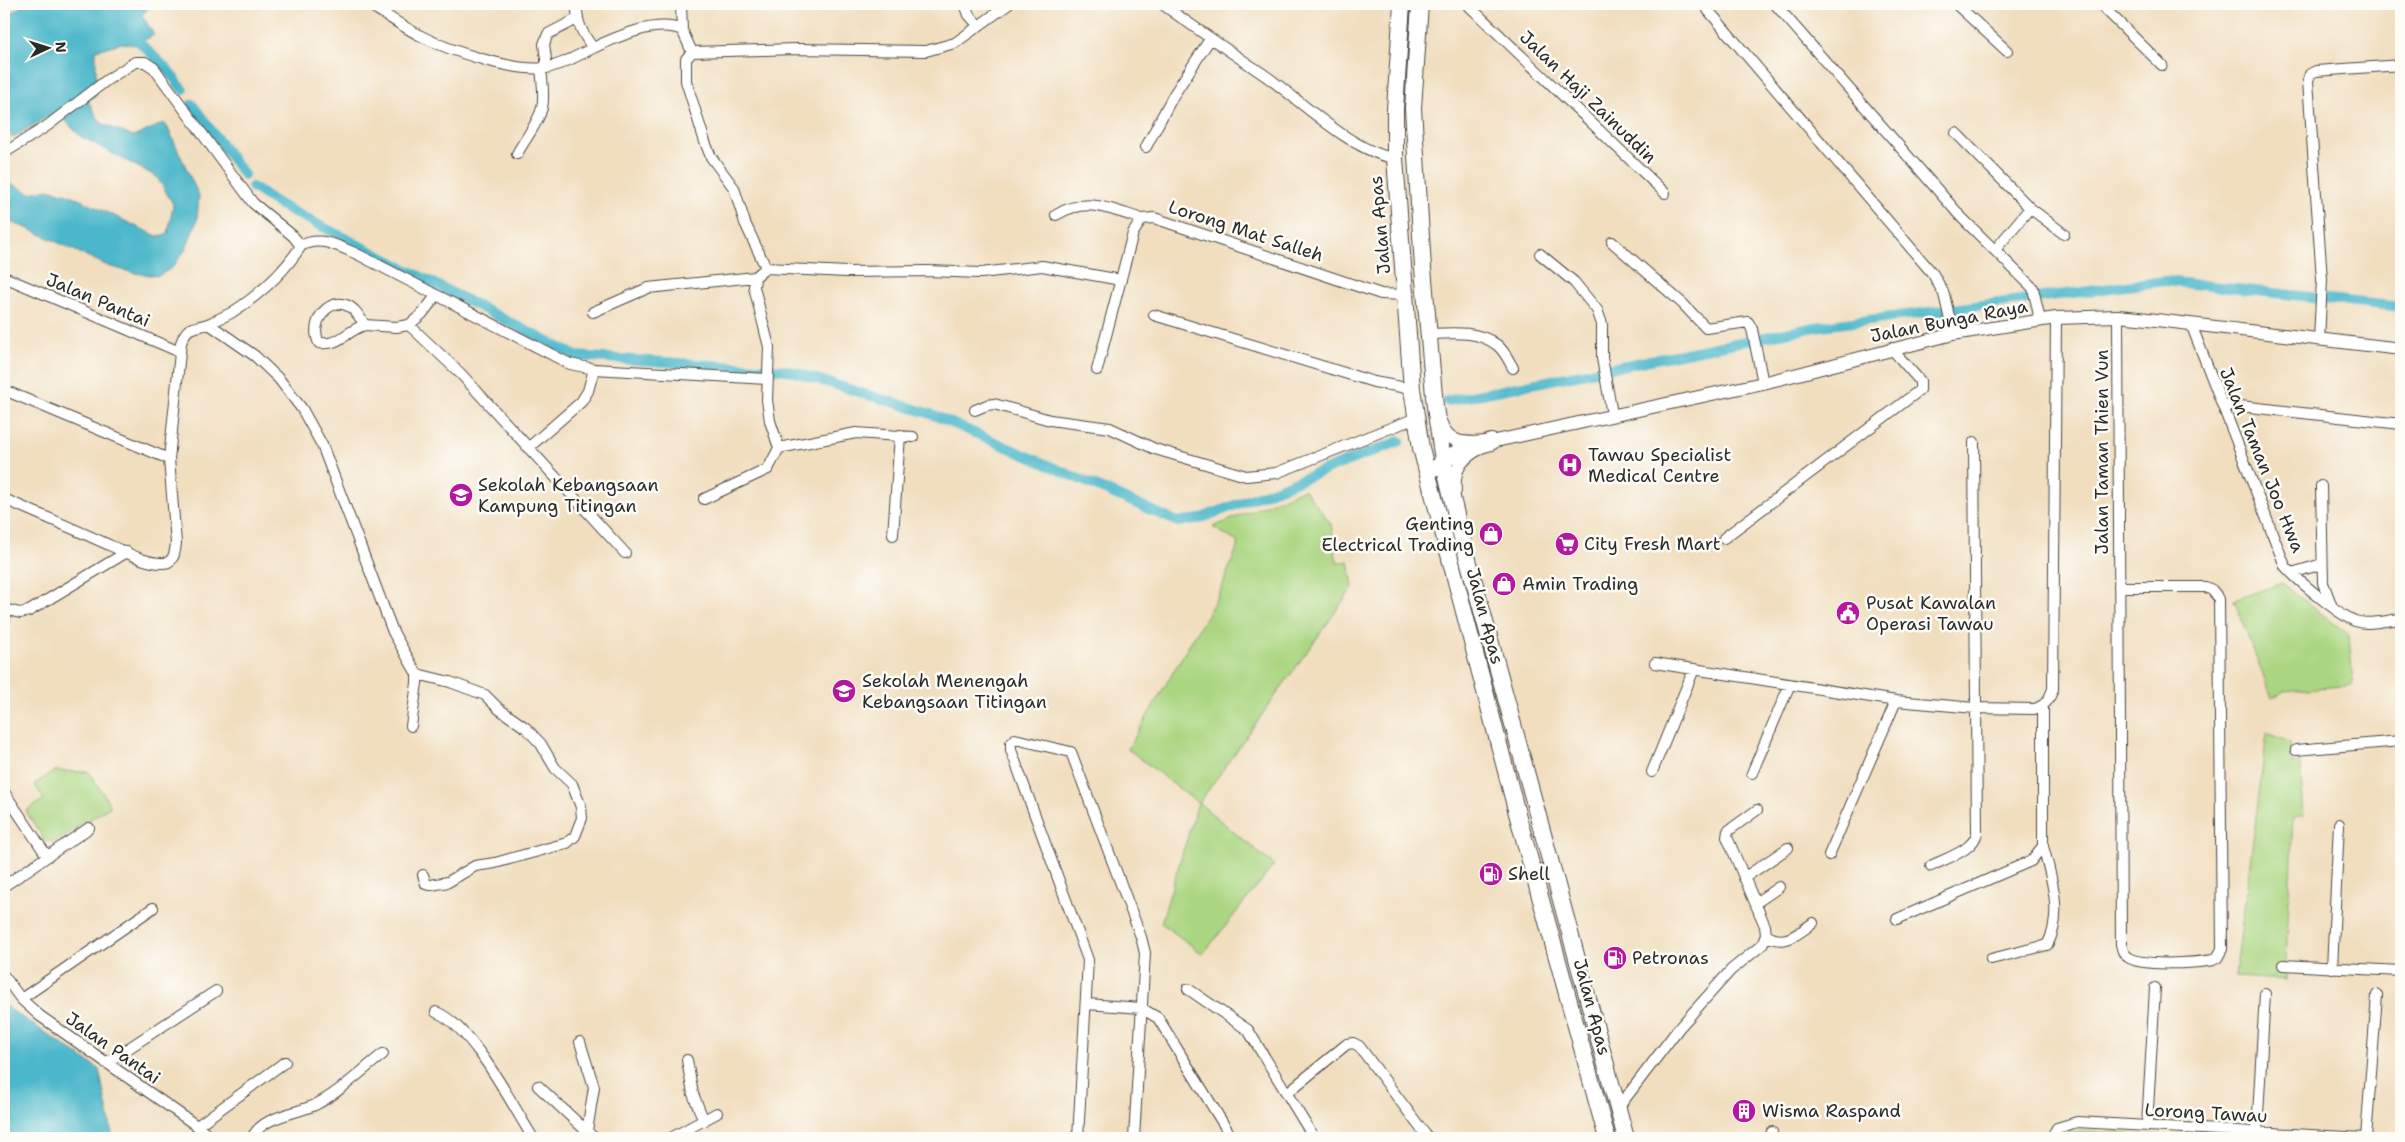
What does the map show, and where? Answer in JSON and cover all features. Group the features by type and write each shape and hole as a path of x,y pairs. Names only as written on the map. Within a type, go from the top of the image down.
{"highway":[{"name":"Jalan Apas","path":"1402,4 1395,109 1395,158 1402,231 1412,389 1416,418 1432,493 1607,1138"},
{"name":"Jalan Apas","path":"1420,4 1413,108 1435,407 1443,460 1458,523 1626,1138"},
{"path":"1402,231 1410,235 1414,228 1411,189 1412,180 1417,176"},
{"path":"1432,493 1436,471 1443,460 1452,455 1491,442"}],"street":[{"path":"369,4 422,37 445,46 502,64 544,68 564,62 623,36 665,26 682,30"},
{"path":"577,4 576,19 583,35 593,48"},
{"path":"682,4 682,30 692,52"},
{"path":"965,4 969,15 978,25"},
{"path":"766,268 745,223 734,188 711,157 705,142 686,81 686,59 692,52 796,48 926,51 955,43 1009,4"},
{"path":"1162,4 1210,39 1264,74 1346,136 1383,156 1395,158"},
{"name":"Jalan Haji Zainuddin","path":"1467,4 1665,193"},
{"path":"1775,4 1962,218 2033,288 2040,320"},
{"path":"1956,4 2007,51"},
{"path":"2100,4 2162,65"},
{"path":"1708,10 1933,274 1945,299 1953,334"},
{"path":"517,154 542,108 545,38 548,34 576,19"},
{"path":"1146,147 1173,96 1210,39"},
{"path":"4,153 135,62 145,62 154,68 253,203 293,236 302,246"},
{"path":"2319,340 2322,279 2311,138 2308,81 2310,74 2401,65"},
{"path":"1956,133 2030,208 2064,234"},
{"path":"1056,215 1070,206 1084,204 1142,219"},
{"path":"1995,250 2030,208"},
{"name":"Lorong Mat Salleh","path":"1097,370 1133,233 1142,219 1154,218 1382,294 1406,295"},
{"path":"1612,242 1706,328 1748,322 1757,348 1763,382"},
{"path":"4,499 153,562 164,564 170,561 175,554 176,543 169,459 180,352 184,333 191,328 209,324 232,312 276,278 302,246 307,243 331,243 570,364 594,368 767,377"},
{"path":"1540,254 1574,282 1597,310 1602,324 1602,358 1612,414"},
{"path":"592,312 648,288 755,277 766,268 847,272 928,271 981,273 1042,266 1121,280"},
{"path":"704,499 768,469 779,448 770,421 767,377 769,347 756,298 755,277"},
{"name":"Jalan Pantai","path":"4,278 180,352"},
{"path":"365,325 352,309 344,304 333,305 316,323 315,335 320,343 330,345 339,341 356,327 365,325 396,327 409,325 422,314 436,296"},
{"path":"1154,315 1374,382 1412,389"},
{"name":"Jalan Bunga Raya","path":"1491,442 1763,382 1891,348 1953,334 2056,318 2118,316 2401,349"},
{"name":"Jalan Taman Thien Vun","path":"2118,316 2122,952 2139,962 2213,960 2218,958 2222,949 2219,599 2212,590 2206,587 2120,587"},
{"path":"1655,663 1896,701 1975,708 2034,709 2043,706 2050,699 2053,689 2056,318"},
{"path":"209,324 255,356 279,379 302,409 322,445 393,632 416,674 417,684 411,726"},
{"name":"Jalan Taman Joo Hwa","path":"2191,324 2286,566 2332,605 2356,621 2401,619"},
{"path":"409,325 462,374 625,553"},
{"path":"1429,334 1463,333 1478,336 1498,345 1513,368"},
{"path":"1724,538 1920,390 1920,381 1891,348"},
{"path":"528,448 581,402 588,391 594,368"},
{"path":"4,390 169,459"},
{"path":"975,410 994,404 1050,420 1110,428 1169,454 1211,464 1231,474 1246,476 1276,473 1416,418"},
{"path":"2222,404 2401,424"},
{"path":"1435,407 1442,429 1449,438 1460,444 1491,442"},
{"path":"779,448 856,433 914,437"},
{"path":"893,536 900,435"},
{"path":"1458,523 1454,478 1459,464 1468,455 1491,442"},
{"path":"1931,866 1975,841 1976,833 1974,442"},
{"path":"2320,486 2322,564 2324,583 2332,605"},
{"path":"4,609 20,613 29,611 127,552"},
{"path":"2292,573 2322,564"},
{"path":"1652,772 1694,669"},
{"path":"416,674 450,682 485,695 499,709 522,725 541,744 555,768 572,784 581,808 582,818 575,836 555,848 522,854 495,864 475,866 448,882 436,885 426,884 422,875"},
{"path":"1752,773 1790,684"},
{"path":"1829,855 1896,701"},
{"path":"1991,959 2046,945 2052,937 2055,904 2043,846 2043,706"},
{"path":"1078,1138 1088,960 1012,750 1011,743 1015,740 1071,752 1141,937 1145,953 1134,1138"},
{"path":"2296,750 2401,741"},
{"path":"4,792 47,856"},
{"path":"1618,1108 1679,1028 1731,970 1762,945 1766,935 1765,926 1757,902 1744,878 1727,837 1728,831 1757,810"},
{"path":"2332,968 2339,824"},
{"path":"4,886 89,828"},
{"path":"1897,918 2031,861 2043,846"},
{"path":"1744,878 1788,848"},
{"path":"1757,902 1779,887"},
{"path":"21,1000 153,908"},
{"path":"1766,935 1779,941 1788,940 1813,924"},
{"path":"2283,966 2401,971"},
{"name":"Jalan Pantai","path":"4,976 21,1000 211,1138"},
{"path":"2147,1126 2155,988"},
{"path":"1188,989 1248,1030 1314,1138"},
{"path":"106,1063 216,991"},
{"path":"2257,1132 2265,994"},
{"path":"2365,1138 2376,995"},
{"path":"1087,1004 1141,1008 1158,1018 1232,1138"},
{"path":"436,1012 453,1021 471,1041 533,1138"},
{"path":"580,1042 594,1088 591,1135"},
{"path":"1287,1093 1342,1048 1353,1043 1359,1046 1428,1138"},
{"path":"252,1138 255,1132 264,1124 315,1104 383,1054"},
{"path":"687,1060 693,1094 704,1121"},
{"path":"197,1126 285,1062"},
{"path":"538,1086 591,1135"},
{"path":"671,1138 717,1113"},
{"name":"Lorong Tawau","path":"2051,1138 2057,1128 2076,1122 2147,1126 2212,1134 2257,1132 2365,1138"}],"green space":[{"path":"1304,489 1331,524 1337,563 1349,561 1353,587 1199,803 1274,865 1203,954 1161,923 1198,803 1128,749 1219,594 1239,543 1213,527"},
{"path":"2282,583 2349,635 2353,685 2284,691 2272,698 2234,600"},
{"path":"2267,733 2290,742 2292,764 2300,763 2304,815 2293,817 2285,980 2235,977"},
{"path":"55,771 89,772 111,806 55,842 45,841 26,811 44,799 34,784"},
{"path":"2065,1131 2159,1135 2159,1138 2065,1138"}],"water":[{"path":"25,4 153,4 142,15 154,35 135,45 122,43 96,50 96,95 88,101 101,123 133,137 164,123 199,196 197,220 186,249 172,268 158,276 134,273 108,266 27,228 4,220 4,180 30,193 48,189 68,194 157,236 168,234 173,204 157,177 80,136 58,113 50,115 12,138 4,125 4,17"},
{"path":"4,1005 99,1069 113,1138 4,1138"}],"waterway":[{"path":"131,34 167,69 183,90"},
{"path":"192,104 244,175"},
{"path":"252,187 280,205 576,356 787,370 931,414 1178,522 1199,519 1400,441"},
{"path":"1447,401 1815,327 2165,281 2401,307"}],"place":[{"name":"Tawau Specialist Medical Centre","path":"1570,465"},
{"name":"Sekolah Kebangsaan Kampung Titingan","path":"461,495"},
{"name":"Genting Electrical Trading","path":"1491,534"},
{"name":"City Fresh Mart","path":"1567,544"},
{"name":"Amin Trading","path":"1504,584"},
{"name":"Pusat Kawalan Operasi Tawau","path":"1848,613"},
{"name":"Sekolah Menengah Kebangsaan Titingan","path":"844,691"},
{"name":"Shell","path":"1491,874"},
{"name":"Petronas","path":"1615,958"},
{"name":"Wisma Raspand","path":"1744,1111"}]}
